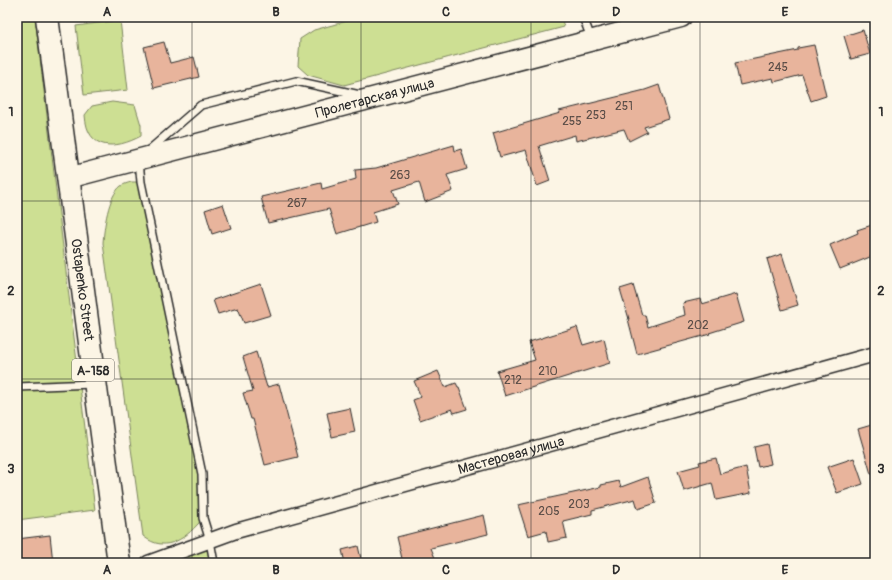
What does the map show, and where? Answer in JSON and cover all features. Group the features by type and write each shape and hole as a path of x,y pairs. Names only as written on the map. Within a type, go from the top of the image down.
{"main road":[{"name":"Ostapenko Street","path":"47,17 119,563"}],"street":[{"name":"Пролетарская улица","path":"68,178 681,17"},
{"name":"Мастеровая улица","path":"148,563 236,531 875,354"}],"lane":[{"path":"583,17 592,40"},
{"path":"214,563 210,541 203,518 202,474 141,182 138,159 201,105 296,81 372,98"},
{"path":"17,388 95,384"}],"green space":[{"path":"17,17 35,17 95,510 17,520 17,175 21,174 17,153"},
{"path":"362,17 561,17 564,27 344,85 308,75 298,66 300,39 314,30"},
{"path":"120,20 128,90 84,95 76,26"},
{"path":"112,102 135,105 141,125 141,136 122,144 112,145 97,141 91,135 87,127 85,115 92,106"},
{"path":"131,182 141,182 202,474 203,518 191,532 168,544 160,544 143,536 103,243 104,229 113,197 121,186"},
{"path":"210,541 214,563 170,563"}],"building":[{"path":"863,30 870,54 851,59 844,36"},
{"path":"164,42 170,63 194,57 199,77 154,88 144,47"},
{"path":"814,45 826,96 811,101 802,75 774,82 773,78 740,85 735,63 798,50 798,48"},
{"path":"659,85 669,119 644,127 647,132 629,141 624,129 576,141 575,135 539,146 550,181 537,186 526,150 500,157 493,133 560,113 559,111 645,90"},
{"path":"454,145 455,151 461,149 467,169 447,175 453,191 425,202 419,182 393,190 398,204 373,212 376,222 337,234 329,209 268,223 261,197 321,183 322,189 356,179 355,170 376,168"},
{"path":"223,204 231,228 212,234 205,210"},
{"path":"875,224 875,255 840,269 830,245 858,233 857,230"},
{"path":"782,254 798,305 782,310 767,259"},
{"path":"261,284 271,315 244,323 238,308 218,314 213,300"},
{"path":"633,285 642,315 645,315 648,327 685,315 683,303 700,299 702,304 736,294 744,322 709,333 710,334 637,354 620,289"},
{"path":"577,327 583,345 604,339 610,363 505,396 497,371 535,360 529,342"},
{"path":"256,352 267,387 279,384 298,457 265,465 253,419 251,419 243,393 253,391 243,357"},
{"path":"438,371 445,387 456,383 459,387 467,409 454,413 452,409 420,420 413,400 421,397 414,381"},
{"path":"350,408 355,432 332,437 327,413"},
{"path":"875,424 875,474 871,474 858,429"},
{"path":"767,444 771,464 758,467 754,447"},
{"path":"716,458 720,474 746,467 751,493 716,500 712,483 684,491 678,471 700,465 699,462"},
{"path":"854,458 863,484 837,493 827,467"},
{"path":"648,477 656,503 638,509 635,499 592,510 592,514 563,521 567,538 548,542 546,531 528,536 518,505 601,487 601,485 619,481 621,487"},
{"path":"484,515 488,534 431,548 437,563 403,563 397,537"},
{"path":"50,535 53,563 17,563 17,539"},
{"path":"358,546 362,563 345,563 342,550"}]}
